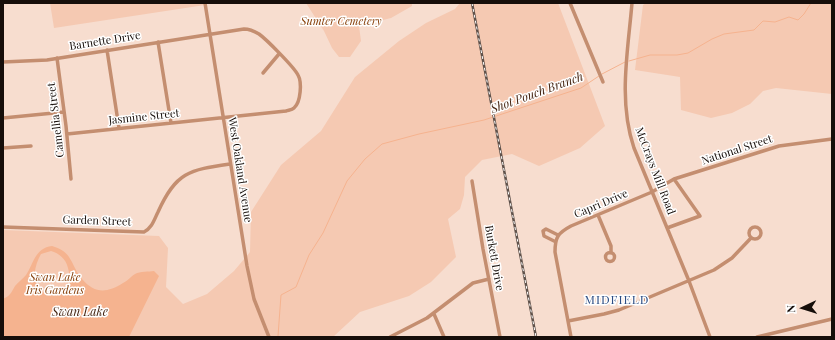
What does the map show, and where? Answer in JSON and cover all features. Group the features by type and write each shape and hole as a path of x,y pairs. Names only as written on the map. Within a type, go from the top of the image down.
{"street":[{"name":"West Oakland Avenue","path":"205,3 249,280 254,299 269,337"},
{"path":"570,3 603,82"},
{"name":"McCrays Mill Road","path":"632,3 625,97 629,131 634,148 689,281 710,337"},
{"name":"Barnette Drive","path":"3,62 57,58 238,29 246,29 255,32 279,54"},
{"path":"158,42 171,123"},
{"path":"107,50 119,128"},
{"path":"263,73 279,54"},
{"name":"Jasmine Street","path":"67,134 286,111 295,107 299,99 301,86 300,79 296,72 279,54"},
{"name":"Camellia Street","path":"57,58 71,179"},
{"path":"3,118 64,112"},
{"name":"National Street","path":"652,192 674,179 779,146 832,139"},
{"path":"3,148 31,146"},
{"name":"Garden Street","path":"3,227 144,232 151,226 168,192 185,175 198,169 230,164"},
{"path":"667,228 700,216 674,179"},
{"name":"Burkett Drive","path":"472,181 500,337"},
{"name":"Capri Drive","path":"558,235 571,226 652,192"},
{"path":"598,215 611,246 611,253"},
{"path":"556,242 544,236 544,229 558,235 556,242 556,258 571,337"},
{"path":"568,321 619,310 689,281 725,263 750,238"},
{"path":"390,337 434,314 471,285 489,279"},
{"path":"434,314 444,337"},
{"path":"757,337 832,319"}],"green space":[{"path":"50,3 205,3 205,5 54,28"},
{"name":"Sumter Cemetery","path":"306,3 412,3 412,6 391,18 359,26 361,41 350,57 339,57 332,48 324,31"},
{"name":"Swan Lake Iris Gardens","path":"460,3 558,3 605,126 580,148 539,166 512,154 482,160 465,177 464,195 460,209 448,219 456,257 431,282 409,296 360,312 333,337 3,337 3,230 159,236 168,248 166,287 183,304 207,294 234,271 250,252 251,212 281,165 321,131 355,77 399,41 426,23 455,9"},
{"path":"646,3 832,3 832,94 776,88 763,91 750,104 732,113 711,118 681,110 680,77 635,70 643,5"}],"water":[{"name":"Swan Lake","path":"52,246 68,255 82,279 96,289 112,289 139,272 154,271 159,276 129,337 3,337 3,299 9,295 26,275 38,253 46,247","holes":["51,251 64,259 68,268 69,282 65,291 58,295 49,295 41,291 36,282 35,270 41,254"]}],"waterway":[{"name":"Shot Pouch Branch","path":"629,61 650,55 677,55 688,53 724,34 754,30 763,21 775,22 789,17 798,20 811,3"},
{"name":"Shot Pouch Branch","path":"602,74 625,62"},
{"name":"Shot Pouch Branch","path":"277,337 281,295 296,287 309,255 323,233 347,181 365,159 382,144 419,134 484,120 581,88 599,76"}],"railway":[{"path":"472,3 536,337"}],"district":[{"name":"MIDFIELD","path":"617,300"}]}
